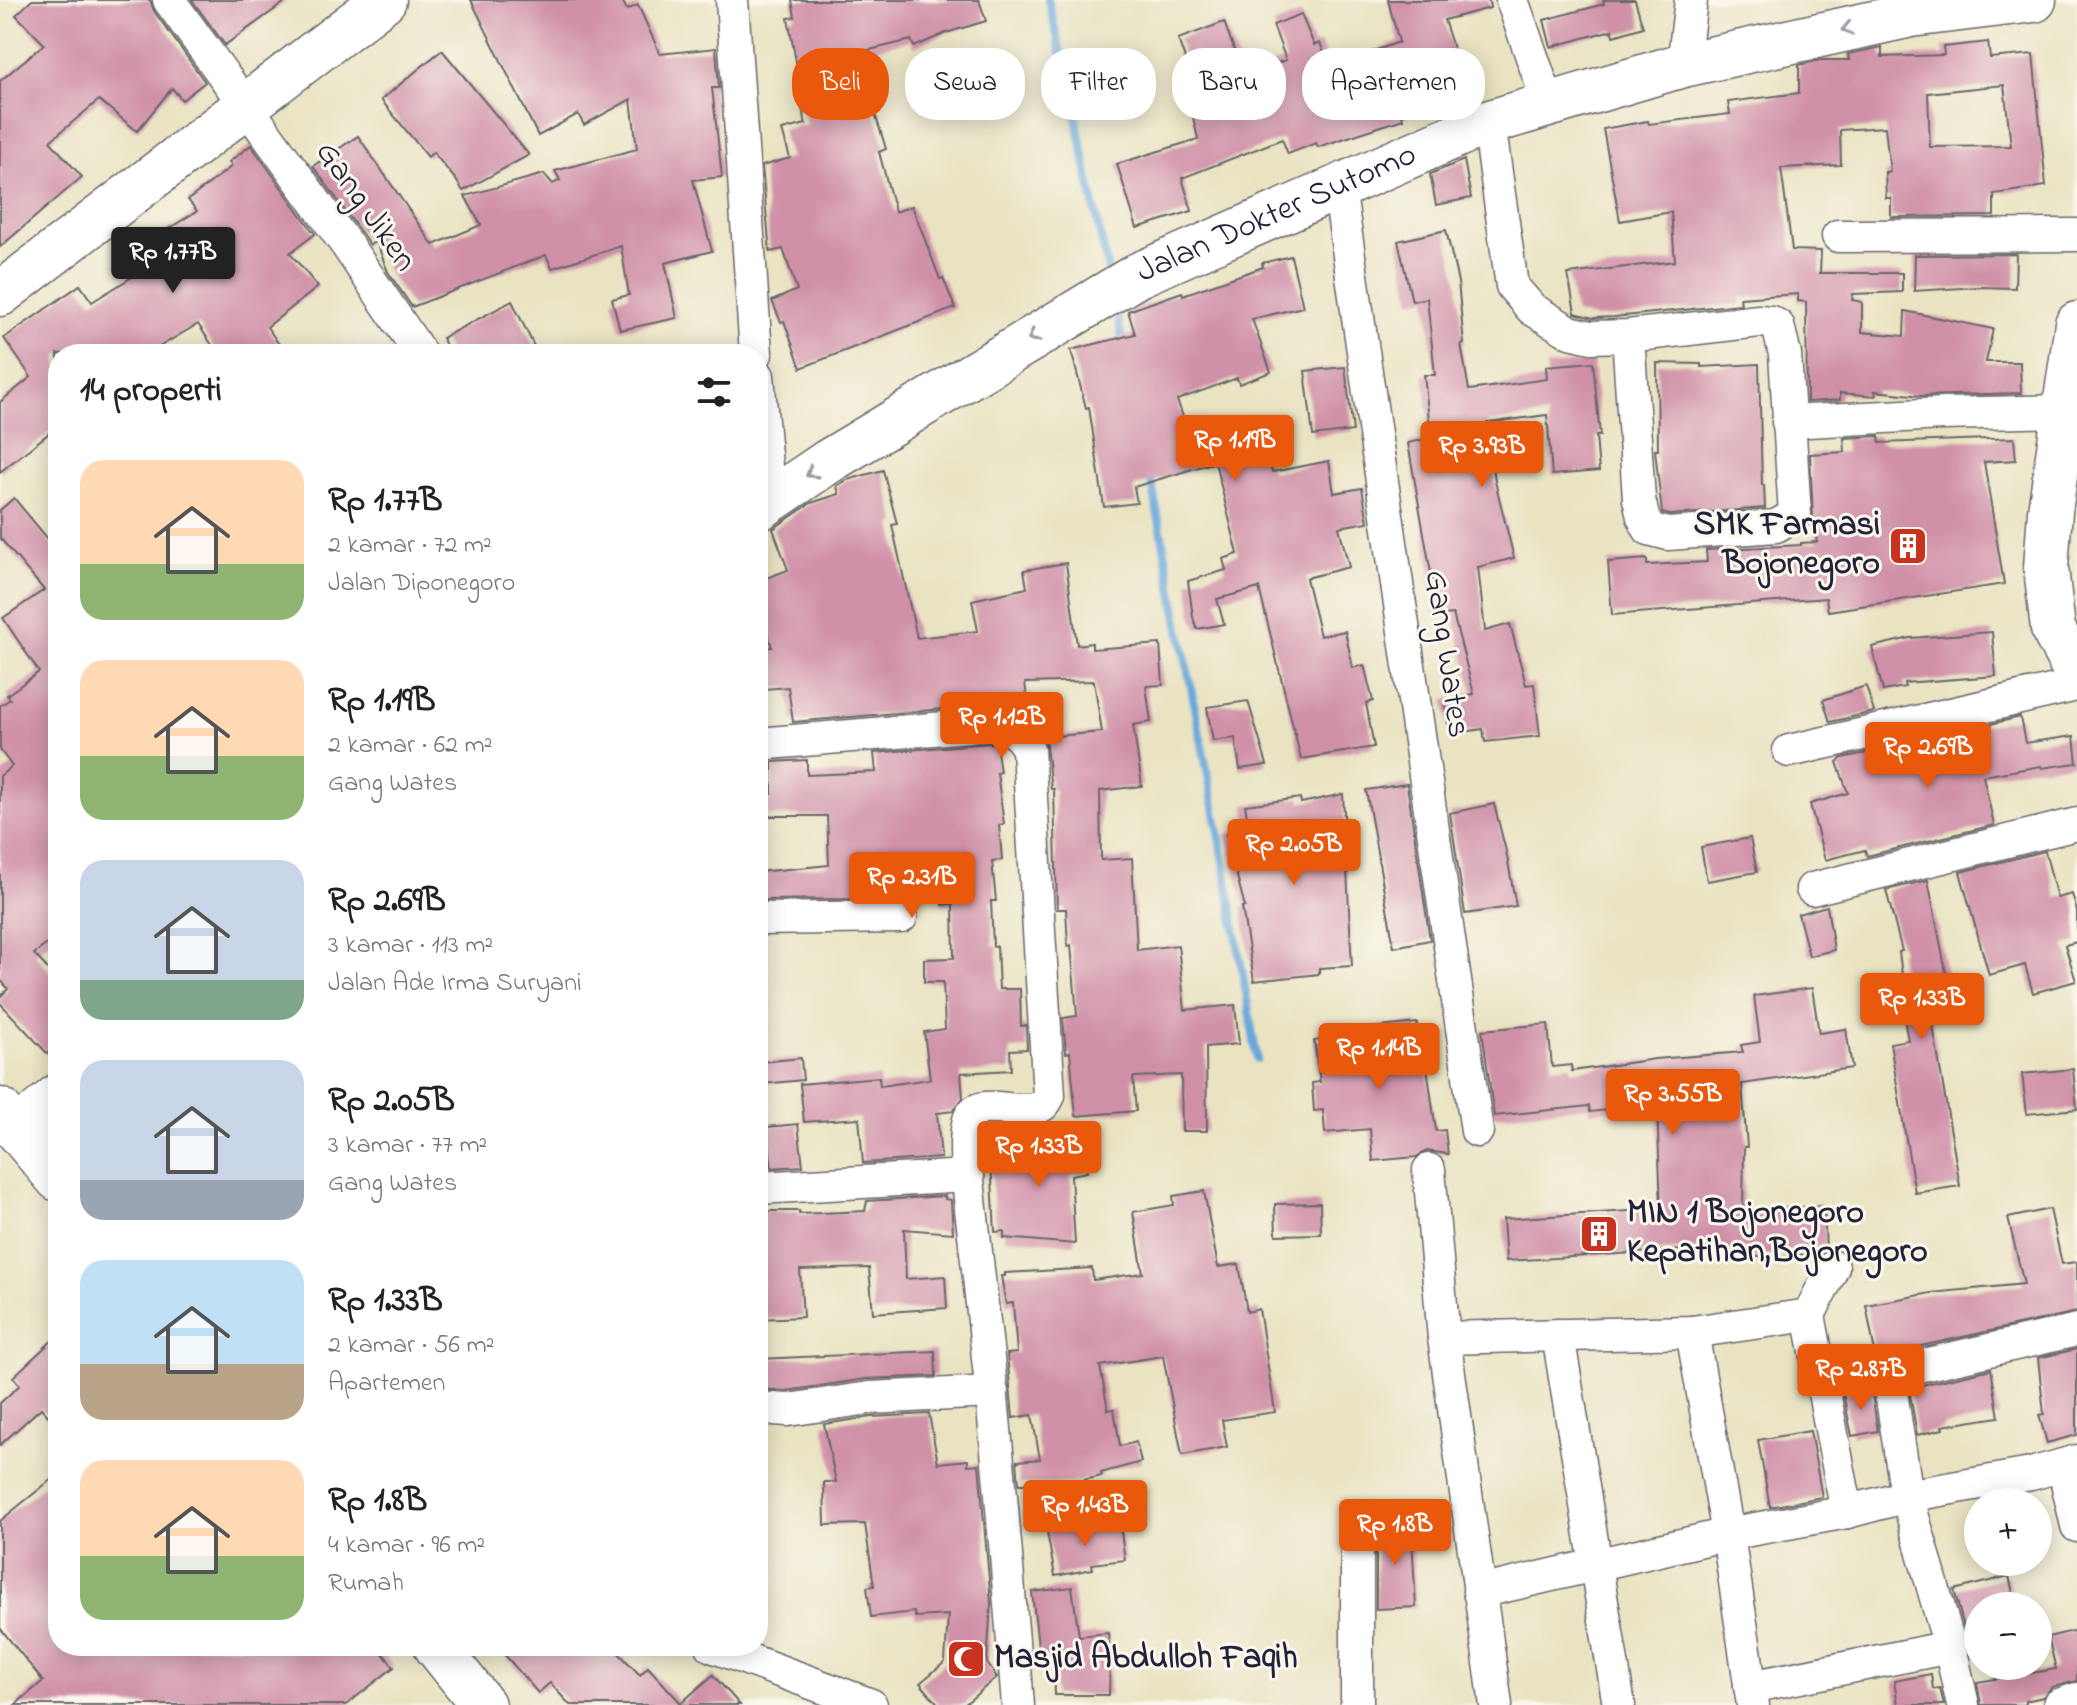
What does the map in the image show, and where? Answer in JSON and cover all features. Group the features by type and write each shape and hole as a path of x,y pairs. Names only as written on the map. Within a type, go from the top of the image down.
{"main road":[{"path":"0,294 384,0"},
{"name":"Jalan Dokter Sutomo","path":"768,501 1138,275 1480,125 1683,65 1911,15 2034,0"},
{"path":"2077,324 2050,511 2046,568 2053,629 2077,674"},
{"path":"48,1101 8,1120 48,1167"},
{"path":"444,1656 483,1705"}],"street":[{"name":"Gang Jiken","path":"169,0 346,244 414,344"},
{"path":"732,0 755,344"},
{"path":"1512,0 1549,105"},
{"path":"1683,65 1691,0"},
{"path":"1489,123 1512,286 1532,309 1570,332 1591,337 1771,322 1778,326 1782,336 1795,515 1792,519 1776,526 1668,534 1649,529 1639,499 1628,336"},
{"name":"Gang Wates","path":"1339,187 1477,1131"},
{"path":"1838,236 2077,235"},
{"path":"1788,422 2064,411"},
{"path":"1789,751 2077,685"},
{"path":"768,743 991,724 1005,726 1021,735 1028,749 1049,1095 1036,1110 983,1108 976,1111 967,1126 968,1176 992,1392 1018,1705"},
{"path":"1812,889 2077,824"},
{"path":"768,919 901,917"},
{"path":"1429,1170 1444,1338 1496,1705"},
{"path":"768,1187 968,1176"},
{"path":"1833,1267 1809,1315 1847,1512"},
{"path":"1444,1338 1692,1332 1809,1315"},
{"path":"1963,1705 1950,1647 1907,1496 1888,1373 2077,1330"},
{"path":"1692,1332 1728,1534 1751,1696 1950,1647"},
{"path":"1558,1335 1619,1705"},
{"path":"768,1409 788,1410 869,1398 992,1392"},
{"path":"1479,1592 1728,1534 1847,1512 1907,1496 2031,1474 2070,1463 2077,1526"},
{"path":"1357,1525 1357,1705"},
{"path":"739,1656 871,1705"},
{"path":"2059,1705 2077,1699"}],"building":[{"path":"32,0 150,0 154,11 205,82 182,100 172,88 137,131 99,100 50,141 82,177 0,247 0,81 44,44 16,15"},
{"path":"192,0 288,0 225,45"},
{"path":"471,0 622,0 627,10 638,5 660,54 716,48 719,88 712,88 722,177 693,180 712,251 665,263 677,318 620,330 612,299 629,295 621,246 552,268 546,255 412,307 388,272 376,241 370,245 313,166 358,136 433,245 481,225 465,196 544,174 553,184 560,180 555,171 637,149 631,99 584,125 578,114 538,136"},
{"path":"792,0 979,0 986,21 914,47 911,40 878,48 794,48 788,18 795,17"},
{"path":"1388,0 1489,0 1490,8 1444,20 1453,48 1382,48 1399,42"},
{"path":"1603,0 1635,0 1643,27 1614,36 1612,30 1551,47 1544,20 1604,4"},
{"path":"1301,14 1314,45 1320,43 1322,48 1302,48 1302,120 1400,120 1288,154 1282,139 1182,178 1192,211 1137,228 1117,164 1198,139 1194,120 1286,120 1286,48 1282,48 1273,25"},
{"path":"1224,22 1234,48 1181,48 1178,39"},
{"path":"1988,42 1990,58 2033,54 2046,186 1994,194 1994,216 1891,217 1891,198 1886,198 1885,172 1890,172 1885,127 1840,130 1841,165 1781,168 1792,250 1821,251 1820,273 1902,273 1902,292 1853,294 1852,300 1862,302 1862,332 1904,336 1905,311 1993,329 1986,362 2020,362 2021,393 1921,396 1875,391 1876,396 1840,393 1840,400 1807,402 1806,302 1798,301 1798,294 1740,298 1741,304 1614,317 1593,318 1575,313 1568,274 1675,261 1671,212 1620,221 1603,129 1648,121 1649,124 1730,114 1728,102 1799,93 1799,65 1821,60 1849,60 1848,54 1882,47 1882,57 1944,55 1943,47","holes":["2004,85 2011,146 1930,147 1928,93"]},
{"path":"442,50 529,155 463,191 433,152 428,157 381,100"},
{"path":"805,120 877,120 886,149 879,152 895,212 912,206 940,279 943,278 955,308 801,368 784,321 781,322 772,301 797,290 783,249 770,252 762,166 790,158 782,130 806,124"},
{"path":"251,145 315,234 290,253 318,287 267,327 279,344 211,344 198,324 164,344 48,344 48,434 0,472 0,402 31,377 4,338 80,285 92,302 135,275 123,257 197,211 188,200 232,166 229,162"},
{"path":"1464,160 1471,198 1436,205 1430,174"},
{"path":"1446,230 1458,282 1464,344 1461,344 1469,390 1547,379 1546,366 1593,362 1600,436 1596,436 1599,471 1552,475 1547,415 1487,423 1495,481 1514,558 1478,567 1485,631 1510,624 1526,685 1534,684 1540,736 1485,742 1483,729 1450,734 1444,700 1474,694 1453,614 1434,616 1432,579 1408,443 1431,438 1424,375 1435,375 1427,298 1412,301 1398,241"},
{"path":"2016,254 2015,288 1914,291 1915,255"},
{"path":"1291,256 1303,307 1252,319 1271,372 1239,384 1237,378 1177,400 1191,438 1255,419 1272,472 1329,461 1334,493 1362,488 1368,522 1339,527 1349,567 1306,578 1320,636 1345,631 1353,668 1364,665 1373,701 1366,703 1374,747 1301,759 1259,588 1217,599 1224,624 1197,629 1193,617 1188,581 1226,570 1223,559 1238,554 1215,462 1134,487 1137,503 1104,507 1089,407 1086,408 1071,350 1135,334 1128,311 1263,267 1262,263"},
{"path":"512,301 533,344 445,344 442,338"},
{"path":"1657,363 1701,364 1701,367 1759,364 1765,508 1662,513 1655,450 1658,450"},
{"path":"1345,367 1353,431 1313,436 1305,371"},
{"path":"1879,436 1880,443 2014,438 2016,460 1984,462 2004,584 1828,611 1826,598 1612,615 1608,562 1647,559 1647,565 1707,562 1706,550 1817,542 1810,454 1845,452 1844,438"},
{"path":"883,470 897,524 892,525 917,638 978,631 972,600 1027,588 1024,570 1066,563 1077,645 1092,643 1092,649 1160,644 1163,685 1146,686 1151,722 1133,725 1142,786 1100,791 1101,860 1132,858 1137,950 1178,945 1185,1010 1235,1005 1239,1044 1206,1047 1207,1131 1182,1131 1181,1075 1133,1078 1136,1111 1076,1116 1070,1052 1066,1053 1063,1018 1077,1016 1066,909 1057,909 1054,789 1051,789 1045,737 1102,732 1094,681 1025,683 1028,705 989,705 793,722 788,687 768,689 768,647 772,647 768,635 768,577 788,570 773,529 811,503 839,494 837,486"},
{"path":"14,498 48,539 48,943 34,954 48,969 48,1054 0,1003 0,997 8,989 0,979 0,776 12,766 0,750 0,706 10,699 7,695 39,672 3,618 44,590 0,538 0,510"},
{"path":"1992,632 1996,676 1904,683 1905,687 1883,691 1872,647 1910,638"},
{"path":"1866,686 1874,712 1830,722 1823,700"},
{"path":"1248,701 1267,765 1240,769 1235,738 1213,741 1207,707"},
{"path":"2020,717 2025,743 2074,736 2077,763 1983,776 1994,825 1867,856 1865,850 1825,860 1810,804 1848,793 1837,762 1842,758 1881,750 1888,771 1935,752 1932,738"},
{"path":"996,744 1004,824 999,825 1002,860 992,861 996,901 991,901 993,946 997,946 999,989 1020,989 1021,1026 1026,1025 1027,1049 1010,1050 1011,1070 961,1073 963,1098 953,1111 937,1113 941,1158 863,1163 859,1118 804,1122 800,1084 879,1077 880,1086 930,1079 924,1032 945,1029 943,982 924,982 924,959 954,958 953,904 942,905 941,892 915,897 912,877 861,880 861,899 768,900 768,871 829,865 827,816 768,816 772,762 807,760 807,775 876,772 874,753"},
{"path":"1407,784 1430,940 1394,947 1366,790"},
{"path":"1343,794 1352,966 1319,968 1319,974 1254,981 1242,907 1245,907 1226,834 1249,828 1245,805 1300,798 1301,803"},
{"path":"1494,804 1516,906 1465,914 1450,813"},
{"path":"1750,838 1757,872 1707,881 1701,847"},
{"path":"2045,851 2057,898 2072,894 2077,912 2077,942 2065,945 2076,981 2033,993 2025,965 1989,975 1960,872"},
{"path":"1928,880 1950,993 1928,997 1960,1186 1915,1193 1890,1043 1908,1040 1896,977 1902,975 1899,952 1902,951 1886,890"},
{"path":"1827,906 1834,950 1809,956 1798,914"},
{"path":"1812,988 1819,1033 1846,1029 1852,1068 1742,1084 1747,1147 1744,1147 1743,1210 1824,1206 1826,1250 1820,1254 1751,1257 1751,1251 1714,1251 1714,1248 1506,1261 1503,1219 1661,1209 1657,1104 1590,1112 1589,1106 1494,1116 1482,1030 1548,1024 1552,1067 1571,1065 1572,1071 1655,1059 1743,1052 1741,1045 1760,1042 1754,996"},
{"path":"1417,1023 1422,1068 1427,1067 1436,1131 1445,1130 1448,1154 1427,1151 1416,1157 1373,1161 1370,1129 1325,1133 1323,1110 1314,1111 1312,1083 1320,1082 1314,1041 1370,1033 1370,1028"},
{"path":"801,1058 803,1080 768,1084 768,1061"},
{"path":"2073,1069 2077,1109 2027,1114 2022,1074"},
{"path":"798,1124 803,1166 772,1168 768,1127"},
{"path":"1077,1125 1087,1172 1071,1175 1075,1244 1004,1238 1004,1231 995,1232 991,1161 1039,1157 1034,1134"},
{"path":"1204,1191 1218,1267 1239,1264 1247,1312 1259,1309 1275,1412 1222,1420 1227,1447 1182,1455 1163,1356 1100,1366 1108,1410 1114,1409 1120,1446 1136,1442 1141,1462 1070,1483 1019,1484 1017,1461 1040,1459 1032,1415 1013,1418 1007,1354 1017,1353 1013,1303 1006,1304 1001,1276 1005,1273 1092,1268 1093,1280 1143,1273 1133,1212 1174,1205 1173,1196"},
{"path":"945,1196 945,1199 951,1200 953,1233 904,1229 906,1279 945,1276 947,1308 873,1313 869,1268 800,1270 803,1317 768,1319 768,1211 799,1211 799,1214 865,1211 867,1201"},
{"path":"1320,1203 1321,1234 1276,1235 1275,1204"},
{"path":"2050,1209 2062,1264 2077,1262 2077,1312 1876,1358 1866,1305 1931,1293 2024,1284 2008,1218"},
{"path":"48,1344 48,1416 41,1408 0,1445 0,1403 20,1385 13,1377"},
{"path":"2077,1349 2077,1435 2047,1443 2039,1415 2044,1414 2038,1358"},
{"path":"935,1351 936,1376 866,1379 787,1391 768,1390 768,1359"},
{"path":"1991,1369 1999,1417 1942,1426 1943,1429 1917,1435 1909,1388"},
{"path":"1871,1389 1878,1431 1852,1436 1843,1393"},
{"path":"929,1414 938,1463 968,1460 968,1465 979,1464 991,1603 987,1663 997,1677 964,1705 939,1705 920,1683 945,1662 948,1615 915,1617 914,1612 871,1617 867,1587 874,1586 865,1524 825,1525 824,1482 836,1482 824,1424 871,1417"},
{"path":"1810,1431 1822,1497 1770,1507 1758,1440"},
{"path":"48,1482 48,1656 385,1656 394,1667 346,1705 15,1705 43,1681 0,1628 0,1521"},
{"path":"1411,1521 1416,1607 1376,1609 1376,1526"},
{"path":"1085,1525 1086,1529 1120,1525 1125,1560 1092,1564 1093,1569 1055,1576 1047,1532"},
{"path":"2009,1576 2013,1592 1964,1592 1964,1627 1954,1590"},
{"path":"1072,1587 1079,1636 1108,1633 1109,1695 1055,1695 1054,1661 1040,1663 1032,1592"},
{"path":"2077,1630 2077,1681 2052,1687 2043,1697 2025,1701 2026,1705 1981,1705 1977,1682 2052,1680 2052,1670 2056,1669 2052,1636"},
{"path":"506,1656 622,1656 640,1675 648,1667 681,1703 713,1675 740,1705 570,1705 550,1683 538,1693"},
{"path":"1931,1674 1933,1689 1940,1688 1944,1705 1898,1705 1894,1681"}],"waterway":[{"path":"1048,0 1109,276"},
{"path":"1115,305 1124,347"},
{"path":"1150,473 1220,838 1257,1059"}],"place":[{"name":"SMK Farmasi Bojonegoro","path":"1908,546"},
{"name":"MIN 1 Bojonegoro Kepatihan,Bojonegoro","path":"1599,1234"},
{"name":"Masjid Abdulloh Faqih","path":"966,1659"}]}
